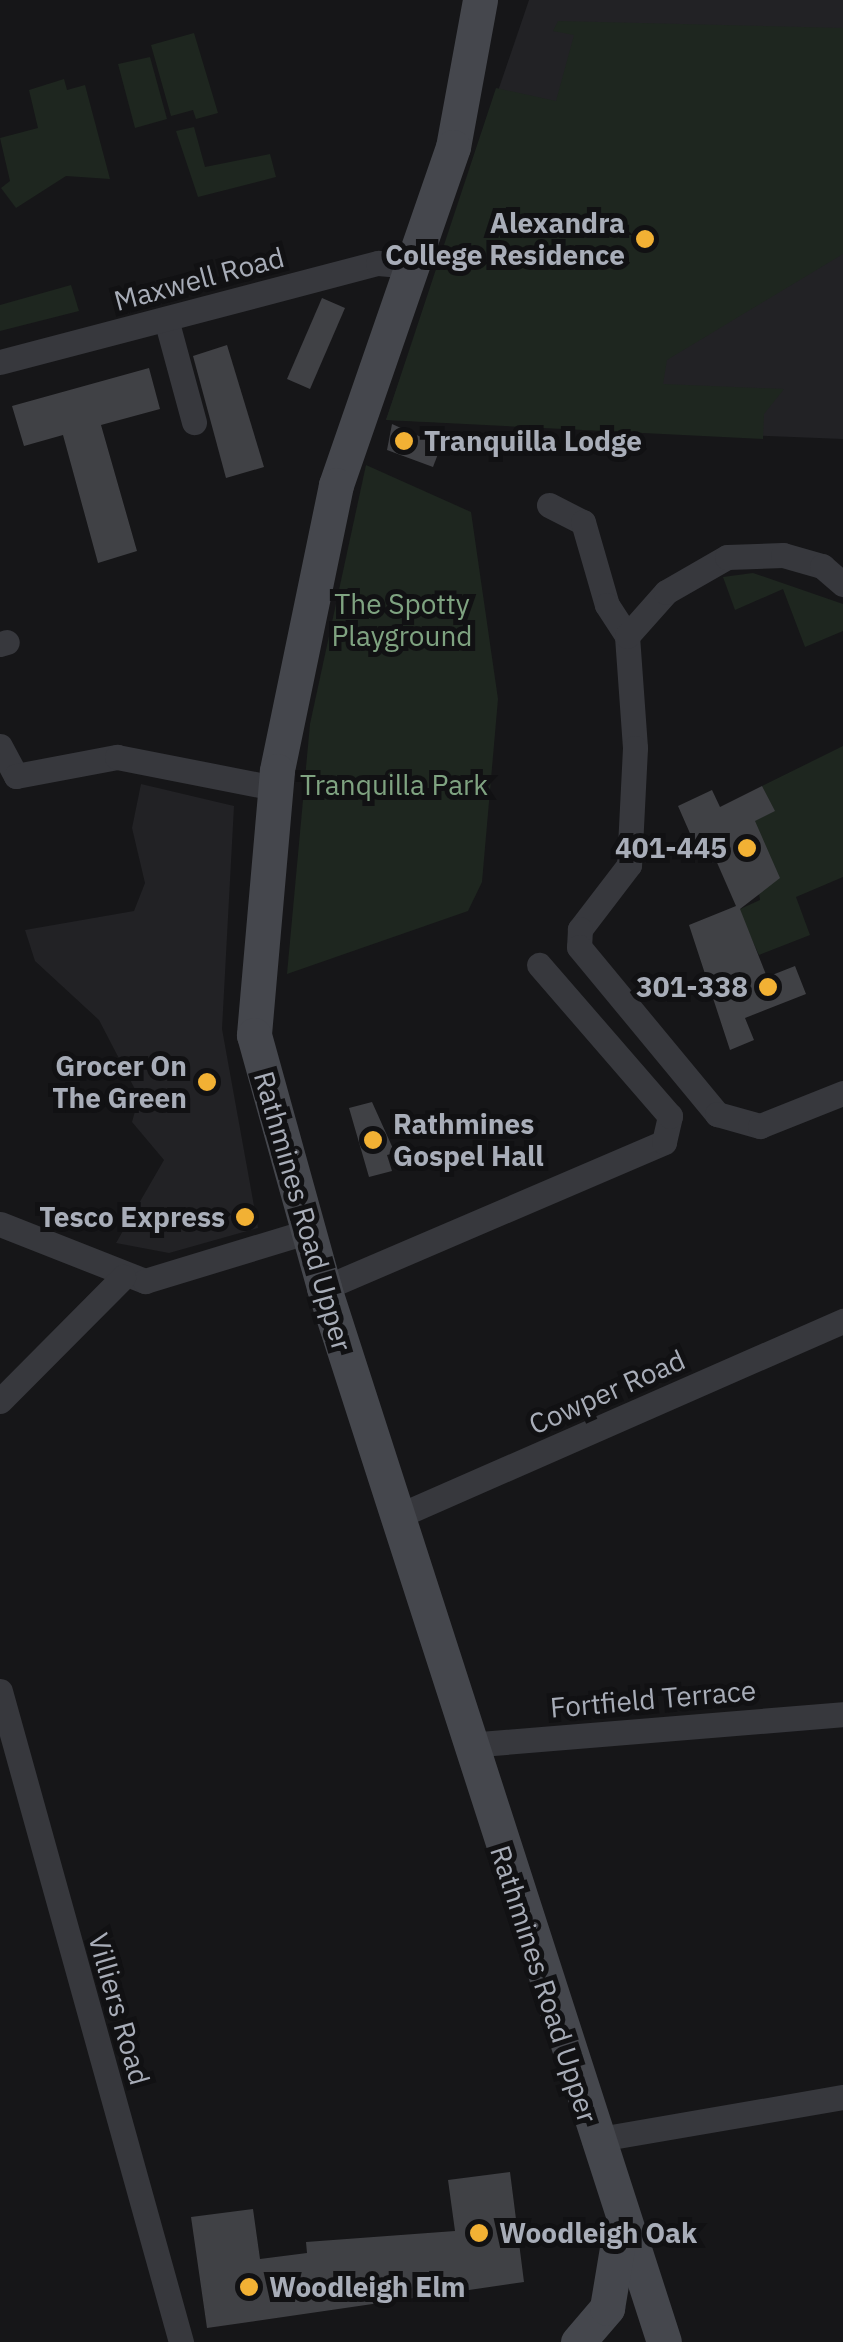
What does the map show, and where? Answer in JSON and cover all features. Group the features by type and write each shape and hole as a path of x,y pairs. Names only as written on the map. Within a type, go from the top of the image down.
{"main road":[{"name":"Rathmines Road Upper","path":"480,0 453,147 346,442 275,788 254,1035 306,1232 619,2226 664,2342"},
{"path":"578,2342 607,2308 619,2226"}],"street":[{"name":"Maxwell Road","path":"0,362 378,263 413,266"},
{"path":"166,319 194,422"},
{"path":"549,504 582,522 607,605 627,636 637,811 629,865 592,910 579,947 717,1114 760,1126 843,1093"},
{"path":"627,636 666,592 727,558 822,566 843,584"},
{"path":"0,746 16,776 118,757 275,788"},
{"path":"324,1288 664,1142 670,1116 539,966"},
{"path":"0,1224 122,1277 180,1276 306,1232"},
{"path":"0,1401 122,1277"},
{"name":"Cowper Road","path":"396,1517 843,1321"},
{"name":"Villiers Road","path":"0,1691 181,2342"},
{"name":"Fortfield Terrace","path":"468,1745 843,1714"},
{"path":"594,2140 843,2097"}],"shaded area":[{"name":"Alexandra College Residence","path":"529,0 843,0 843,439 386,420"},
{"path":"141,784 234,806 222,1029 258,1228 169,1253 116,1243 164,1160 132,1122 139,1097 99,1020 35,961 25,930 134,911 145,883 132,828"}],"green space":[{"name":"Alexandra College Residence","path":"558,21 843,28 843,254 667,360 663,384 784,389 764,414 763,439 386,420 496,88 556,101 574,35 553,31"},
{"path":"194,33 218,113 196,119 193,110 171,116 151,45"},
{"path":"150,57 167,119 135,128 118,64"},
{"path":"64,79 67,90 85,85 110,179 66,176 16,208 1,188 10,181 0,138 38,128 29,90"},
{"path":"194,127 205,167 270,154 276,177 198,197 176,131"},
{"path":"71,285 79,311 0,331 0,305"},
{"name":"Tranquilla Park","path":"366,465 471,512 498,699 482,882 468,911 287,974 310,724"},
{"path":"753,573 843,604 843,631 805,647 783,589 735,610 723,577"},
{"path":"843,746 843,877 796,897 810,935 759,955 738,910 760,900 750,823 774,811 762,786"}],"building":[{"path":"322,298 345,308 310,389 287,379"},
{"path":"227,345 264,467 226,478 193,356"},
{"path":"149,368 160,409 101,425 137,551 98,563 63,435 24,446 12,406"},
{"name":"Tranquilla Lodge","path":"392,424 441,446 433,467 387,450"},
{"path":"762,786 775,811 755,821 780,878 740,909 767,977 795,966 806,994 745,1018 754,1040 730,1050 689,925 736,906 708,842 696,847 678,806 712,790 720,807"},
{"name":"Rathmines Gospel Hall","path":"372,1102 395,1153 387,1155 392,1171 369,1177 349,1108"},
{"path":"510,2172 524,2282 207,2328 191,2217 253,2209 260,2259 307,2253 306,2242 455,2231 448,2180"}],"place":[{"name":"Alexandra College Residence","path":"645,239"},
{"name":"Tranquilla Lodge","path":"404,441"},
{"name":"401-445","path":"747,848"},
{"name":"301-338","path":"768,987"},
{"name":"Grocer On The Green","path":"207,1082"},
{"name":"Rathmines Gospel Hall","path":"373,1140"},
{"name":"Tesco Express","path":"245,1217"},
{"name":"Woodleigh Oak","path":"479,2233"},
{"name":"Woodleigh Elm","path":"249,2287"}],"park label":[{"name":"The Spotty Playground","path":"402,620"}]}
